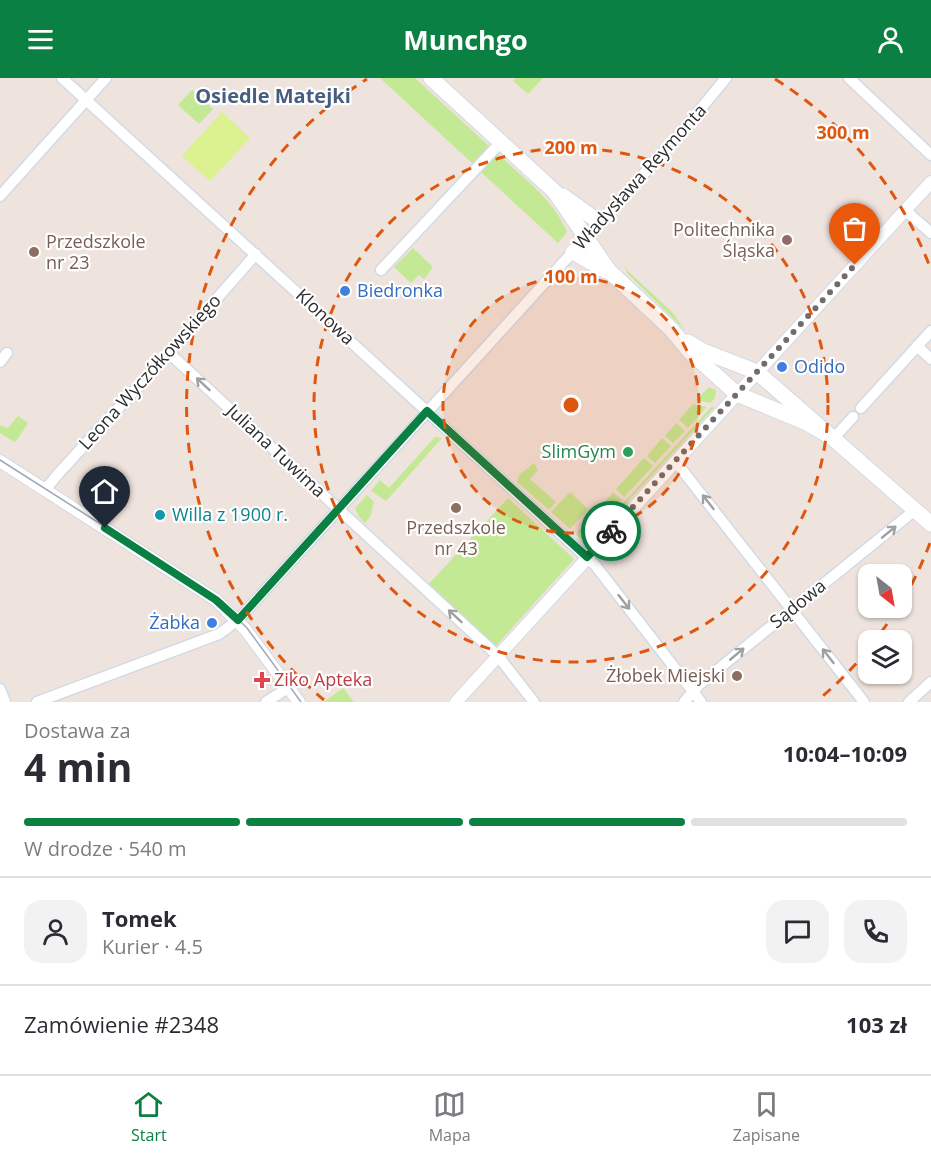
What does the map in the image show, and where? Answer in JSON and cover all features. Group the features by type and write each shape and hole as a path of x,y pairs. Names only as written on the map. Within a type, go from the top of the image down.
{"main road":[{"path":"431,78 549,187 562,201 614,276 671,329 690,352 737,393 807,423 832,438"},
{"path":"549,187 599,222"},
{"path":"573,252 614,276"},
{"path":"671,329 704,351 757,372 931,524"}],"street":[{"name":"Klonowa","path":"62,78 596,565 701,702"},
{"path":"0,196 106,78"},
{"name":"Władysława Reymonta","path":"37,702 219,634 238,620 695,118 726,78"},
{"path":"849,78 931,155"},
{"path":"381,270 501,142"},
{"path":"456,702 931,182"},
{"path":"905,210 931,233"},
{"name":"Leona Wyczółkowskiego","path":"45,490 170,353 256,254"},
{"path":"861,408 931,331"},
{"path":"917,346 931,359"},
{"path":"0,362 8,353"},
{"name":"Juliana Tuwima","path":"170,353 498,656 534,702"},
{"path":"832,438 853,417"},
{"path":"675,461 864,702"},
{"path":"2,467 45,490 223,606 238,620 299,702"},
{"name":"Sądowa","path":"684,702 791,609 915,510"},
{"path":"909,702 931,682"},
{"path":"266,702 288,688"},
{"path":"0,689 5,702"}],"green space":[{"path":"380,78 415,78 489,146 473,164"},
{"path":"516,78 543,78 528,94 513,81"},
{"path":"192,90 213,109 199,124 178,105"},
{"path":"222,112 250,138 210,181 182,156"},
{"path":"498,154 537,190 561,220 567,232 558,243 481,172"},
{"path":"413,248 433,267 424,279 419,275 411,283 394,267"},
{"path":"624,265 672,312 685,330 628,274"},
{"path":"709,387 716,390 715,398 710,403 696,400"},
{"path":"693,404 707,407 688,428 679,420"},
{"path":"712,406 714,408 594,538 593,536"},
{"path":"18,416 28,423 14,442 0,433 0,425 8,428"},
{"path":"676,423 685,431 673,443 665,436"},
{"path":"435,437 442,438 386,501 371,491 380,480 389,488"},
{"path":"662,438 671,446 655,463 647,456"},
{"path":"644,458 653,466 624,497 616,489"},
{"path":"534,463 538,470 530,479 556,502 549,510 517,482 519,475"},
{"path":"570,492 588,509 570,529 551,512"},
{"path":"613,492 622,500 605,519 597,511"},
{"path":"367,495 374,502 370,517 365,523 355,508"},
{"path":"508,498 574,559 495,647 428,585"},
{"path":"594,514 602,522 584,542 576,534"},
{"path":"343,688 354,702 324,702"}],"tram line":[{"path":"0,460 217,598 247,628 301,702"}],"way so far":[{"path":"611,531 855,265"}],"place":[{"name":"Politechnika Śląska","path":"787,240"},
{"name":"Przedszkole nr 23","path":"34,252"},
{"name":"Biedronka","path":"345,291"},
{"name":"Odido","path":"782,367"},
{"name":"SlimGym","path":"628,452"},
{"name":"Przedszkole nr 43","path":"456,508"},
{"name":"Willa z 1900 r.","path":"160,515"},
{"name":"Żabka","path":"212,623"},
{"name":"Żłobek Miejski","path":"737,676"},
{"name":"Ziko Apteka","path":"262,680"}],"district":[{"name":"Osiedle Matejki","path":"273,96"}],"route":[{"path":"105,528 193,584 216,600 238,620 427,411 587,557 611,531"}]}
